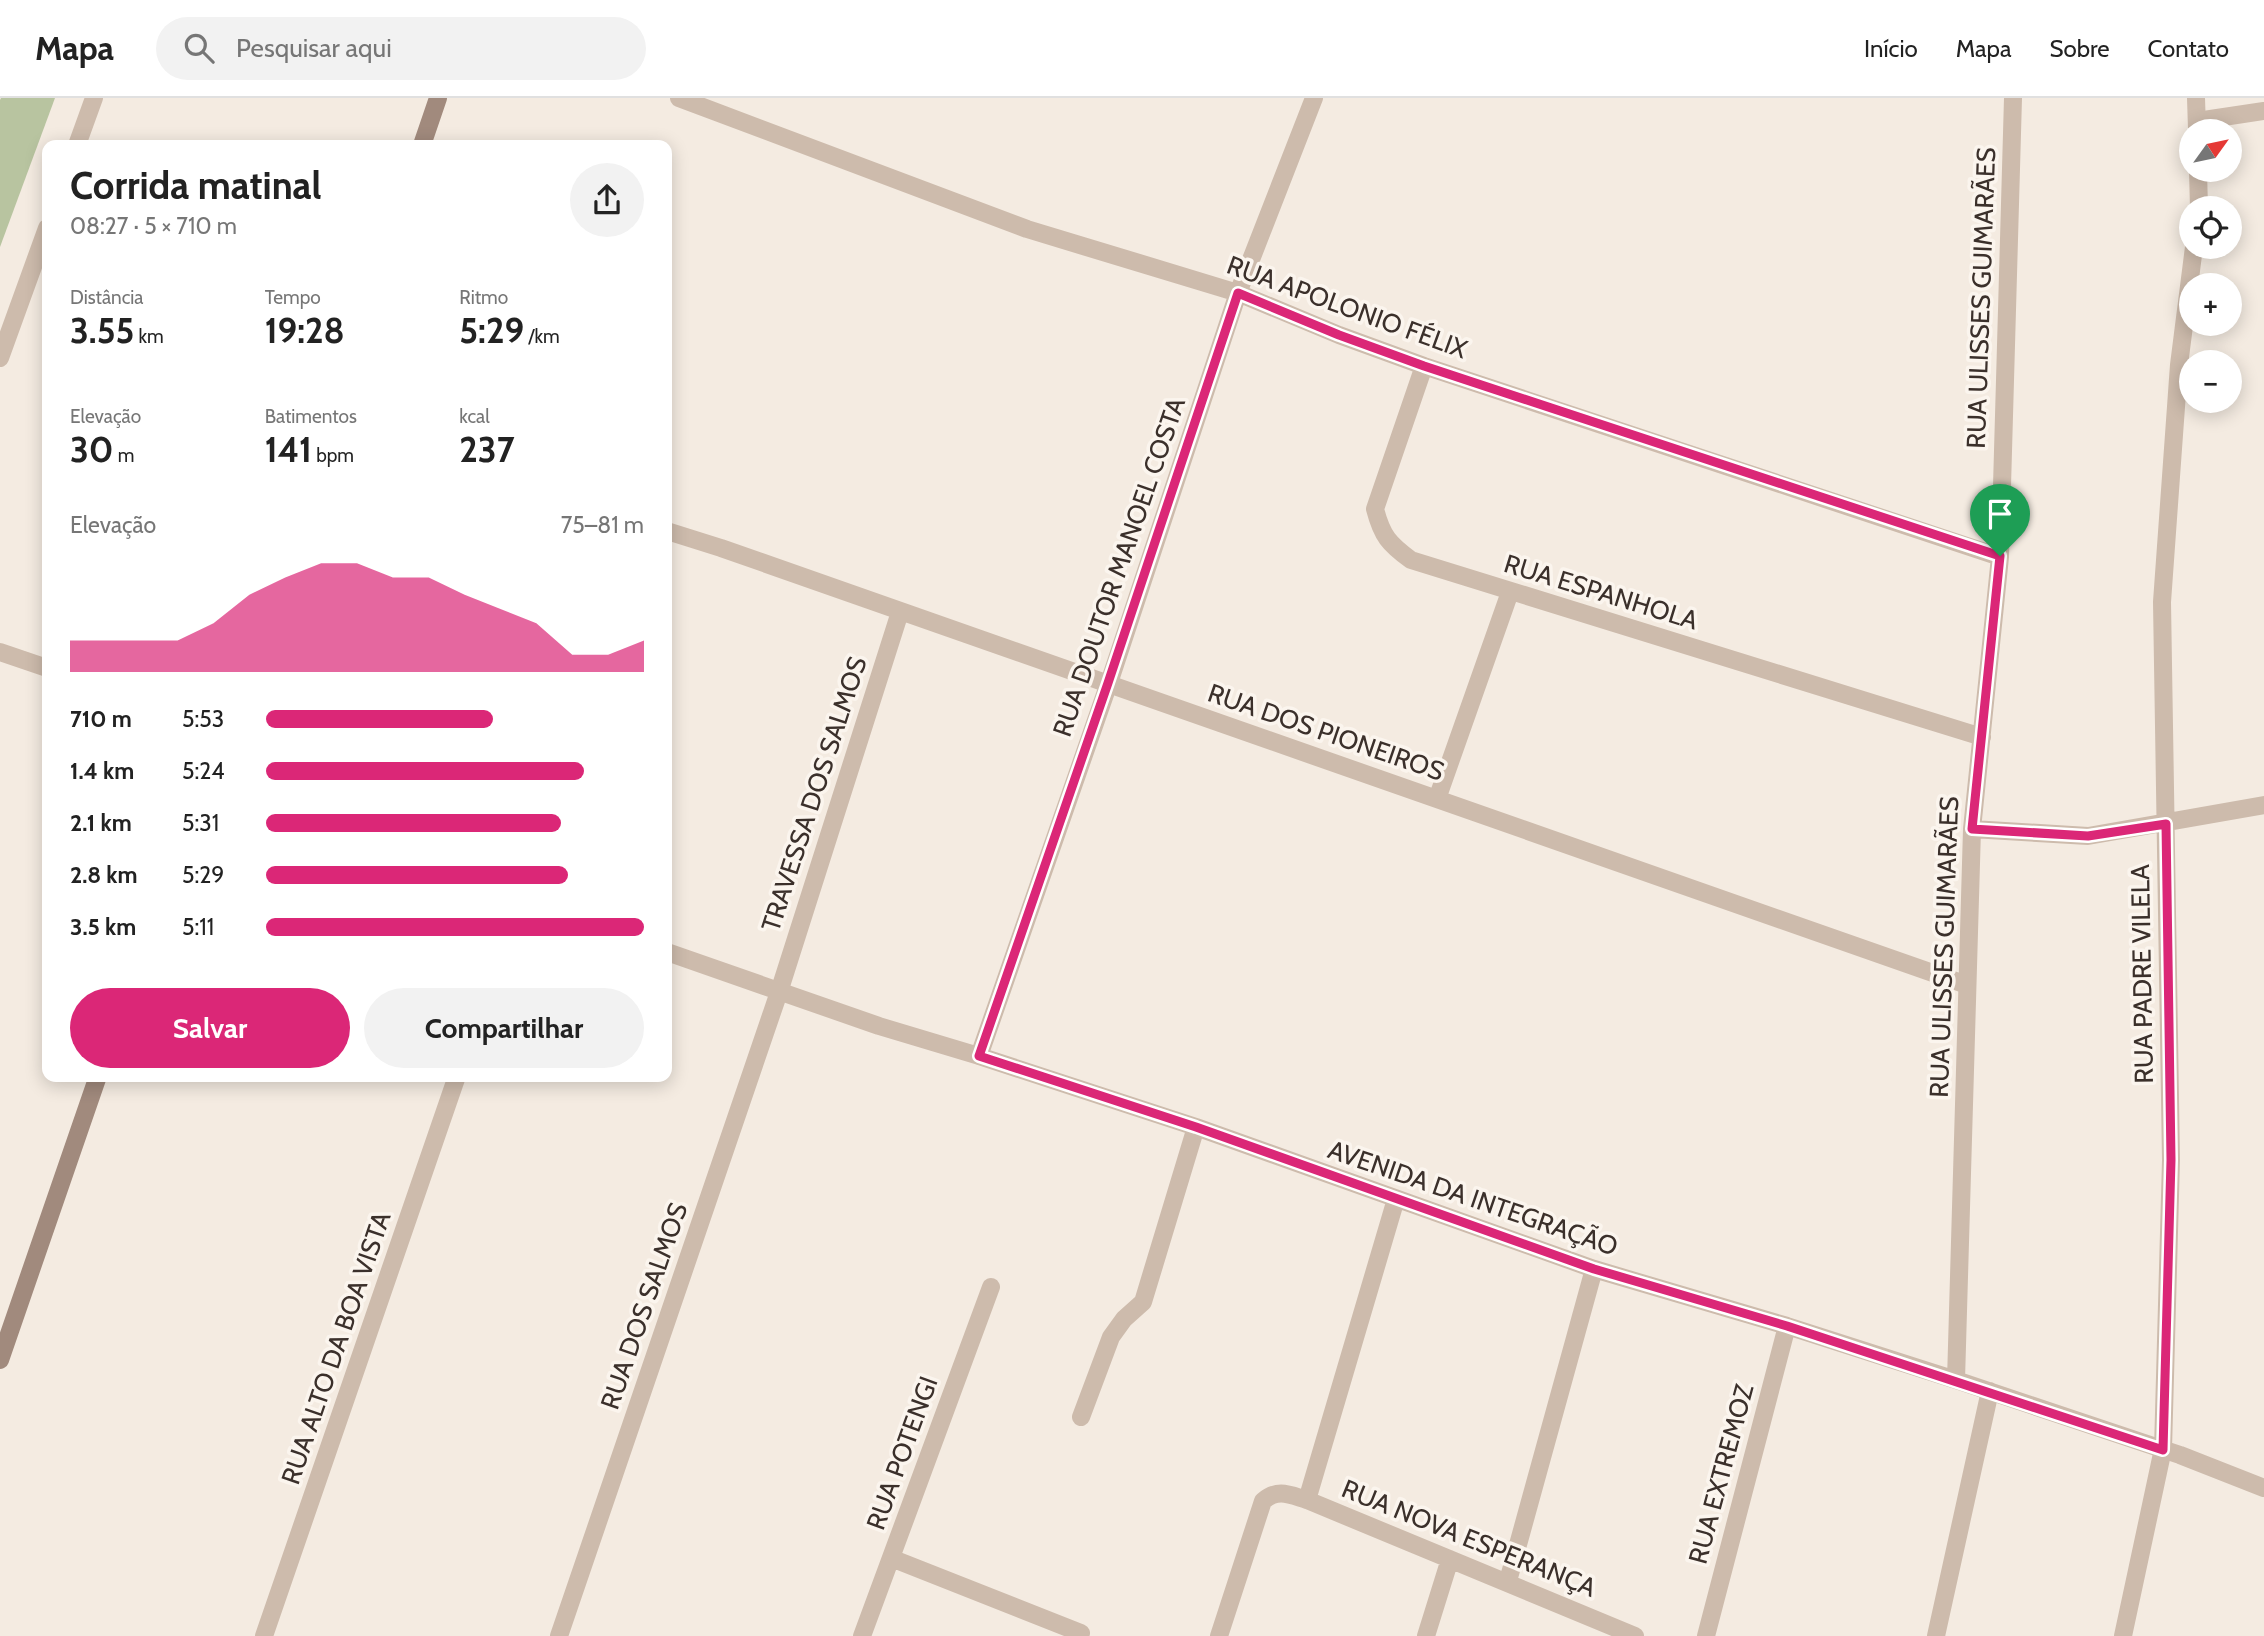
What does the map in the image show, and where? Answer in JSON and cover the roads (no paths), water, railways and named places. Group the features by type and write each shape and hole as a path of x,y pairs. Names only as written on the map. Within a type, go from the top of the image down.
{"main road":[{"path":"424,140 438,98"},
{"path":"0,1360 96,1082"}],"street":[{"path":"79,140 94,98"},
{"name":"RUA APOLONIO FÉLIX","path":"679,98 1027,229 1238,293 1339,335 1424,366 2000,556"},
{"name":"RUA DOUTOR MANOEL COSTA","path":"979,1056 1108,683 1238,293 1314,98"},
{"name":"RUA ULISSES GUIMARÃES","path":"1956,1380 1972,829 2000,556 2013,98"},
{"path":"2196,98 2197,119"},
{"path":"2228,119 2264,111"},
{"path":"0,358 42,242"},
{"name":"RUA PADRE VILELA","path":"2123,1636 2163,1450 2171,1160 2162,602 2179,365 2192,259"},
{"name":"RUA ESPANHOLA","path":"1424,366 1375,509 1381,530 1392,546 1411,560 1982,737"},
{"name":"RUA DOS PIONEIROS","path":"672,533 1967,985"},
{"path":"1437,799 1510,592"},
{"name":"TRAVESSA DOS SALMOS","path":"779,992 900,612"},
{"path":"0,652 42,666"},
{"path":"1972,829 2088,836 2264,805"},
{"name":"AVENIDA DA INTEGRAÇÃO","path":"672,954 879,1026 1196,1127 1594,1269 1787,1326 1990,1391 2163,1450 2264,1488"},
{"name":"RUA DOS SALMOS","path":"559,1636 779,992"},
{"name":"RUA ALTO DA BOA VISTA","path":"264,1636 455,1082"},
{"path":"1081,1417 1111,1337 1124,1319 1143,1302 1196,1127"},
{"path":"1307,1500 1396,1199"},
{"path":"1508,1581 1594,1269"},
{"name":"RUA POTENGI","path":"862,1636 991,1287"},
{"name":"RUA EXTREMOZ","path":"1706,1636 1787,1326"},
{"path":"1936,1636 1990,1391"},
{"name":"RUA NOVA ESPERANÇA","path":"1219,1636 1263,1501 1271,1494 1282,1492 1508,1581 1635,1636"},
{"path":"891,1558 1081,1633"},
{"path":"1426,1636 1450,1559"}]}
